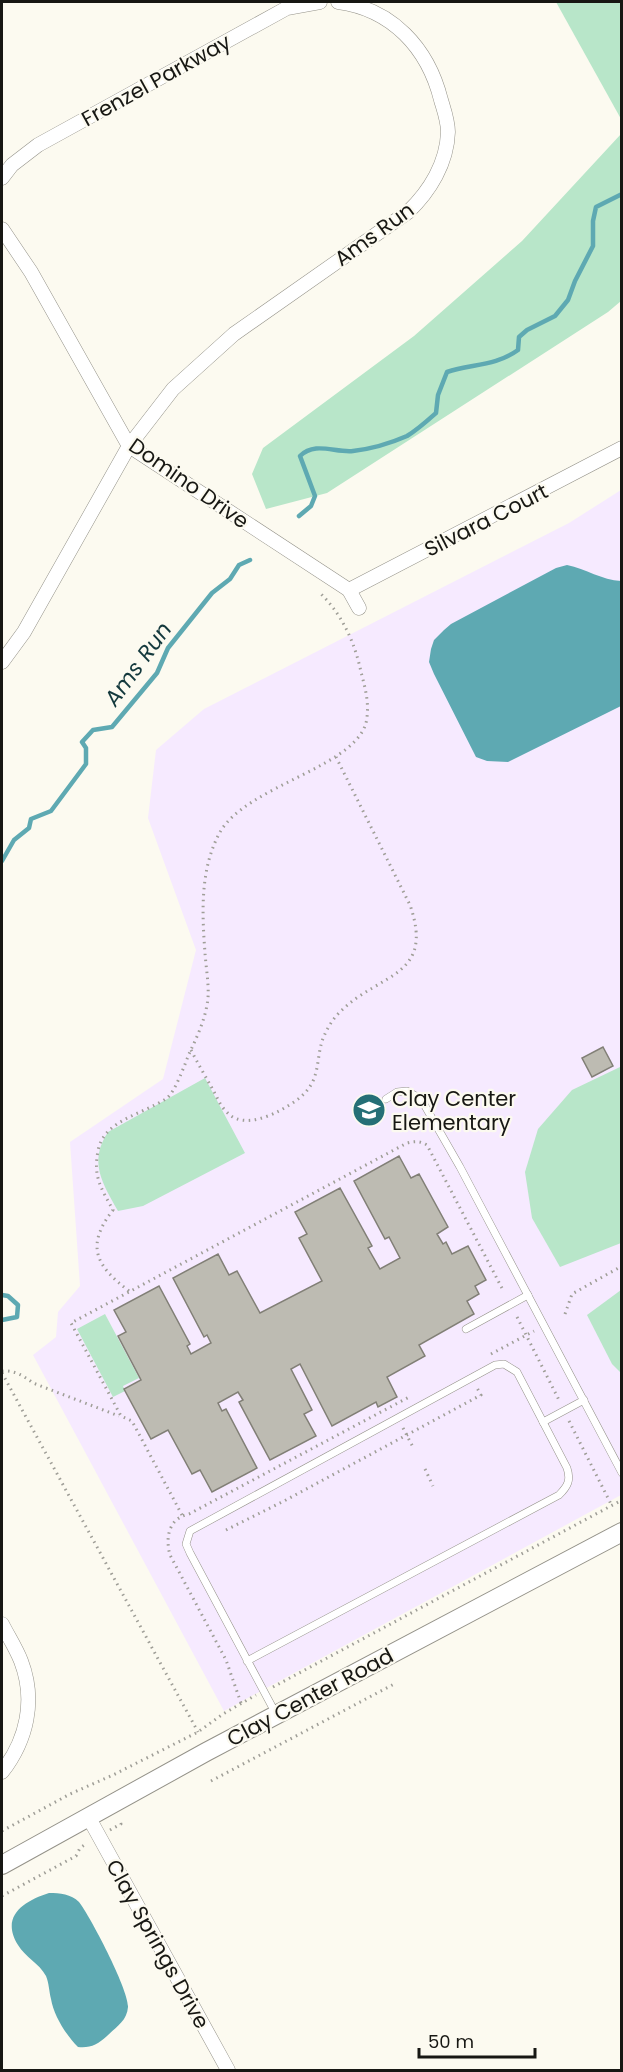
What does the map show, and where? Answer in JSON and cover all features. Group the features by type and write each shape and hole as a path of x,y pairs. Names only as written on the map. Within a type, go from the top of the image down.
{"street":[{"name":"Frenzel Parkway","path":"2,178 12,165 38,145 287,9 320,2"},
{"name":"Ams Run","path":"2,662 24,632 129,446 173,389 234,334 408,212 419,201 436,175 443,160 448,130 439,92 431,72 404,32 387,19 353,3 338,2"},
{"name":"Domino Drive","path":"2,229 32,272 129,446 349,590 359,609"},
{"name":"Silvara Court","path":"349,590 621,448"},
{"name":"Clay Center Road","path":"2,1865 206,1752 621,1532"},
{"path":"2,1624 21,1661 28,1701 26,1725 22,1738 2,1772"},
{"name":"Clay Springs Drive","path":"89,1818 228,2070"}],"lane":[{"path":"386,1099 398,1092 407,1091 421,1099 455,1158 621,1473"},
{"path":"466,1329 528,1295"},
{"path":"247,1661 559,1495 569,1482 569,1475 517,1372 504,1364 495,1365 190,1531 186,1544 247,1661 264,1691 276,1715"},
{"path":"543,1422 584,1400"}],"path":[{"path":"129,1291 102,1266 97,1254 97,1238 102,1224 113,1210 97,1181 95,1172 99,1144 103,1136 113,1127 169,1097 202,1023 208,999 203,894 213,848 228,820 254,800 336,757 359,739 368,719 367,697 360,666 338,613 320,593"},
{"path":"191,1050 225,1111 235,1118 252,1121 266,1118 303,1096 313,1081 321,1043 330,1024 342,1010 399,972 409,962 417,937 411,905 336,757"},
{"path":"121,1416 70,1323 407,1143 422,1142 427,1146 504,1292"},
{"path":"565,1314 572,1294 621,1266"},
{"path":"517,1317 560,1402"},
{"path":"486,1357 534,1331"},
{"path":"182,1515 132,1421 33,1383 22,1374 2,1372 198,1732"},
{"path":"226,1530 481,1395 471,1377"},
{"path":"241,1703 226,1660 170,1555 167,1544 171,1525 176,1518 189,1514 269,1473 413,1395"},
{"path":"569,1420 612,1506"},
{"path":"403,1428 414,1449"},
{"path":"424,1469 434,1486"},
{"path":"279,1493 284,1501"},
{"path":"2,1831 198,1732 241,1703 621,1500"},
{"path":"211,1781 396,1683"},
{"path":"101,1780 103,1787"},
{"path":"2,1896 76,1856 80,1848 99,1836"}],"shaded area":[{"name":"Clay Center Elementary","path":"621,490 621,1495 224,1711 33,1355 56,1337 58,1312 80,1286 70,1142 163,1079 196,950 148,818 156,750 204,709 569,523"}],"green space":[{"path":"556,2 621,2 621,119"},
{"path":"621,134 621,301 608,312 327,493 266,509 252,474 263,448 414,336 522,241"},
{"path":"620,1067 621,1243 560,1267 532,1218 525,1172 538,1129 572,1090"},
{"path":"205,1078 245,1153 143,1206 118,1211 103,1182 98,1163 102,1143 108,1132"},
{"path":"621,1290 621,1373 612,1364 587,1315"},
{"path":"105,1314 139,1378 123,1386 125,1391 113,1397 77,1329"}],"water":[{"path":"567,565 607,579 621,581 621,706 508,762 487,761 476,757 429,662 434,640 451,624 556,568"},
{"path":"49,1893 65,1894 79,1902 108,1953 127,1998 128,2007 123,2020 97,2044 78,2047 65,2031 53,2005 46,1976 21,1949 13,1935 13,1918 17,1911 31,1900"}],"building":[{"path":"603,1047 613,1066 592,1077 582,1058"},
{"path":"399,1156 411,1178 419,1174 448,1227 437,1234 443,1244 446,1242 452,1254 468,1246 486,1280 475,1286 479,1294 467,1301 474,1314 419,1345 425,1356 387,1377 397,1397 378,1407 376,1402 332,1426 300,1364 291,1369 312,1410 304,1414 316,1436 270,1460 239,1402 243,1400 238,1392 218,1403 222,1411 226,1409 257,1468 212,1492 200,1470 192,1474 168,1430 151,1439 124,1389 141,1380 118,1336 126,1332 114,1310 159,1286 190,1344 187,1346 191,1354 211,1343 207,1335 204,1337 173,1278 218,1254 229,1275 237,1271 260,1313 322,1281 299,1238 307,1234 295,1212 340,1188 372,1246 368,1248 380,1269 400,1258 389,1237 385,1239 354,1181"}],"waterway":[{"name":"Ams Run","path":"299,516 311,506 315,496 300,456 319,448 346,451 366,449 407,436 436,413 438,395 447,372 492,362 518,350 519,337 527,330 555,316 568,300 593,246 593,221 596,207 622,194"},
{"name":"Ams Run","path":"2,861 14,840 29,828 31,819 51,811 86,764 86,748 82,742 93,730 112,727 157,673 168,648 212,593 230,579 239,565 250,560"},
{"name":"Ams Run","path":"2,1295 8,1296 18,1305 17,1317 2,1320"}],"place":[{"name":"Clay Center Elementary","path":"369,1110"}]}
